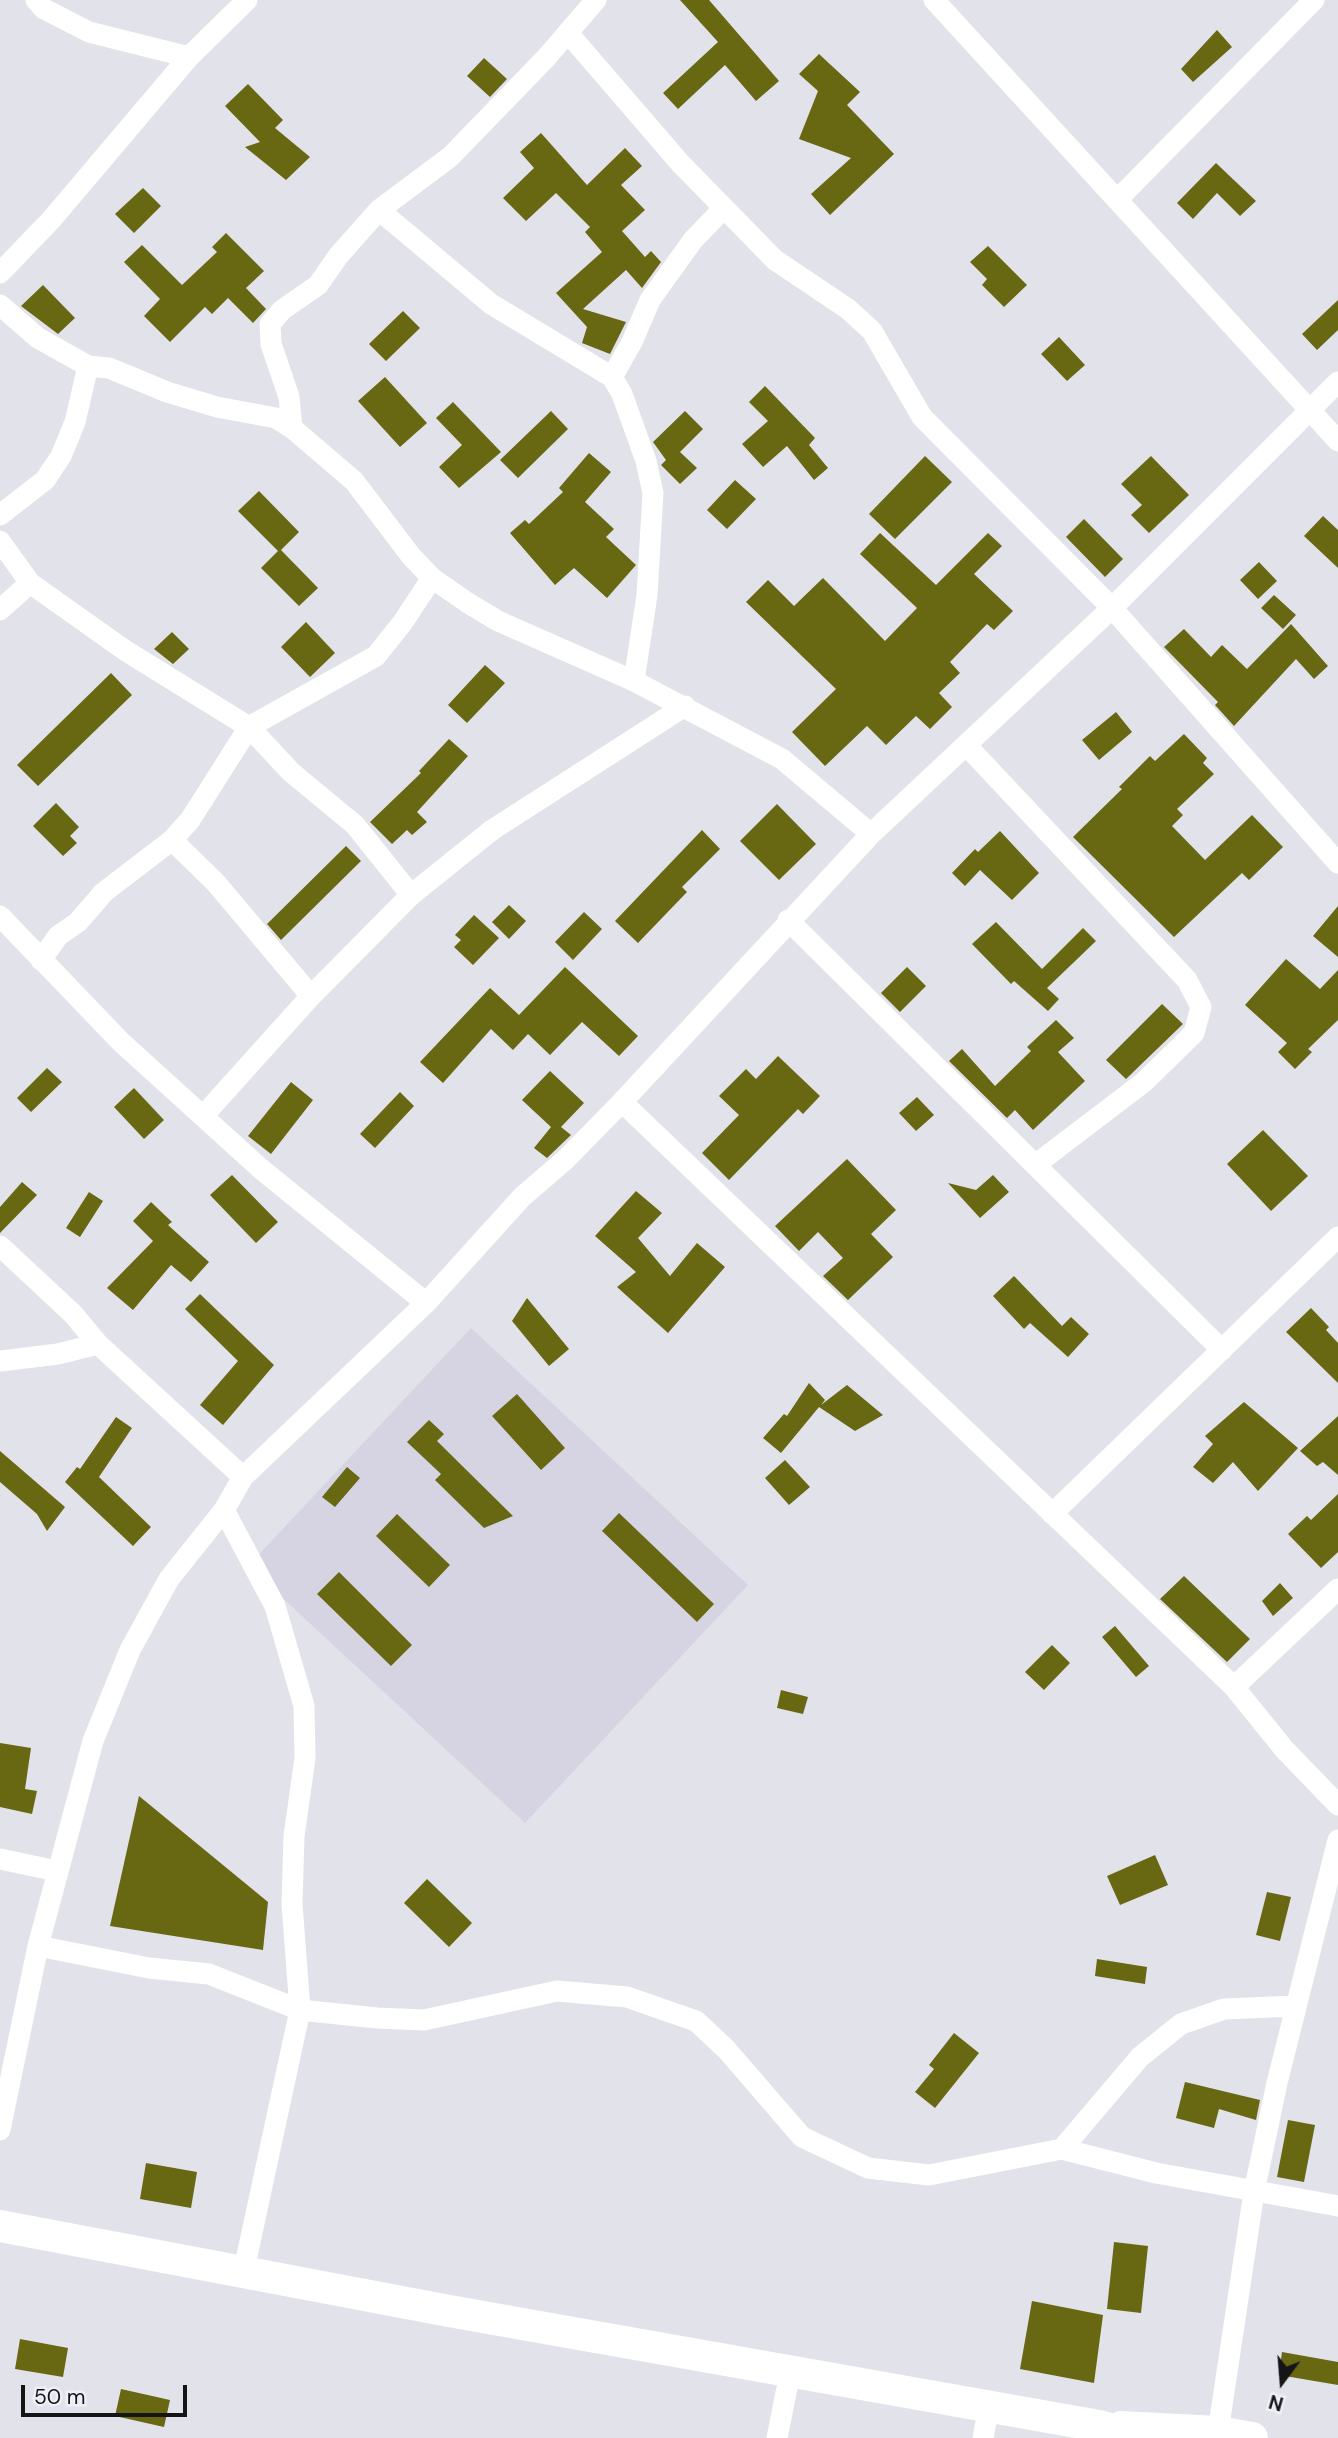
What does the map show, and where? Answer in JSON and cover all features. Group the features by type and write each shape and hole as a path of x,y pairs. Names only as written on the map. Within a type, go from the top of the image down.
{"main road":[{"path":"0,2226 243,2274 1099,2426 1143,2438"},
{"path":"1099,2426 1218,2432 1251,2438"}],"street":[{"path":"36,0 44,9 89,32 189,57"},
{"path":"0,273 51,220 189,57 247,0"},
{"path":"292,428 289,397 271,344 270,324 282,310 318,285 379,210 450,158 596,0"},
{"path":"934,0 1338,441"},
{"path":"1117,200 1314,0"},
{"path":"568,33 681,164 775,260 830,295 872,331 922,417 1112,608 1338,863"},
{"path":"612,377 632,342 650,300 693,240 724,208"},
{"path":"379,210 491,304 612,377 646,461 653,493 647,594 634,681"},
{"path":"0,305 38,338 88,366 109,368 167,392 217,407 276,418 292,428 354,481 432,578 498,621 634,681 782,759 871,834"},
{"path":"0,515 45,480 61,456 75,422 88,366"},
{"path":"0,2130 38,1946 93,1741 130,1650 169,1579 223,1510 243,1477 426,1303 522,1197 566,1159 622,1102 788,920 871,834 1112,608 1311,412 1338,382"},
{"path":"0,541 30,583 126,651 249,727 291,772 355,825 411,895"},
{"path":"41,960 58,936 78,922 104,892 172,840 190,820 249,727 376,656 404,622 432,578"},
{"path":"0,610 30,583"},
{"path":"203,1116 311,996 411,895 492,830 685,706"},
{"path":"966,744 1187,980 1201,1007 1194,1033 1144,1083 1035,1165"},
{"path":"172,840 216,883 311,996"},
{"path":"0,916 121,1042 261,1169 426,1303"},
{"path":"788,920 1222,1350"},
{"path":"622,1102 1234,1687 1283,1748 1338,1805"},
{"path":"1052,1514 1338,1237"},
{"path":"0,1246 73,1314 98,1344 243,1477"},
{"path":"0,1361 98,1344"},
{"path":"223,1510 275,1606 304,1706 305,1758 294,1836 292,1904 300,2010 243,2274"},
{"path":"1234,1687 1338,1589"},
{"path":"1218,2432 1254,2192 1296,2006 1338,1840"},
{"path":"0,1859 57,1871"},
{"path":"38,1946 149,1968 209,1974 300,2010 424,2020 556,1991 627,1997 696,2021 726,2049 802,2137 868,2168 929,2175 1062,2150 1156,2173 1338,2206"},
{"path":"1062,2150 1140,2057 1181,2024 1224,2009 1296,2006"},
{"path":"777,2438 790,2373"},
{"path":"983,2438 989,2406"}],"shaded area":[{"path":"471,1328 748,1585 525,1823 248,1566"}],"building":[{"path":"680,0 709,0 779,81 756,101 725,65 678,109 663,93 718,42"},
{"path":"1217,30 1232,47 1193,82 1181,69"},
{"path":"819,54 860,92 847,105 894,154 830,215 811,194 851,158 799,139 818,91 799,74"},
{"path":"484,58 507,79 490,97 467,76"},
{"path":"248,84 283,120 275,128 310,157 286,180 245,147 260,142 225,106"},
{"path":"541,133 587,185 625,148 642,166 621,185 645,210 622,231 645,257 651,251 661,262 642,288 626,270 583,309 626,322 610,354 582,343 587,327 556,293 602,252 585,232 590,227 556,193 526,221 503,198 534,168 520,152"},
{"path":"1216,163 1256,201 1240,216 1217,193 1193,219 1177,203"},
{"path":"143,188 161,206 134,233 115,214"},
{"path":"226,233 264,271 246,288 266,309 253,323 228,298 212,314 205,307 170,342 144,316 160,299 124,262 142,245 182,285 217,252 212,247"},
{"path":"988,246 1027,285 1004,307 982,285 987,279 970,262"},
{"path":"43,285 75,318 58,334 21,306"},
{"path":"1338,300 1338,330 1317,350 1302,334"},
{"path":"403,311 420,328 386,361 369,344"},
{"path":"1059,337 1085,365 1067,381 1041,354"},
{"path":"385,377 427,423 400,447 358,401"},
{"path":"765,386 815,438 809,445 828,468 814,480 787,446 763,467 742,444 768,421 749,402"},
{"path":"453,402 501,452 459,488 439,467 462,445 436,418"},
{"path":"551,411 568,429 518,478 500,460"},
{"path":"685,411 703,429 680,452 697,468 680,484 661,465 666,460 653,442"},
{"path":"589,453 611,472 585,502 614,529 606,537 636,565 607,598 574,568 555,585 510,533 525,520 529,524 563,492 559,488"},
{"path":"925,456 952,482 895,539 869,514"},
{"path":"1151,456 1189,495 1149,533 1131,515 1142,505 1121,484"},
{"path":"735,480 756,499 727,529 707,510"},
{"path":"259,491 299,532 281,550 318,588 299,606 261,568 278,551 238,511"},
{"path":"1323,516 1338,530 1338,568 1304,536"},
{"path":"1084,519 1123,559 1105,577 1066,537"},
{"path":"880,533 936,585 988,533 1002,546 974,574 1013,611 994,630 987,624 950,662 960,673 939,693 952,707 930,729 916,716 886,745 867,726 825,766 792,732 836,689 746,602 768,580 794,606 823,578 885,641 917,608 860,554"},
{"path":"1259,562 1277,581 1258,599 1240,580"},
{"path":"1274,595 1296,615 1283,629 1261,608"},
{"path":"306,622 335,653 310,677 281,647"},
{"path":"1291,624 1328,666 1314,679 1296,659 1234,726 1215,705 1218,702 1164,647 1184,629 1211,657 1222,645 1247,669"},
{"path":"172,632 189,649 173,664 154,649"},
{"path":"485,665 505,683 467,723 448,705"},
{"path":"111,673 132,695 38,786 17,765"},
{"path":"1116,712 1132,732 1099,760 1082,740"},
{"path":"1184,734 1207,758 1203,763 1214,774 1177,809 1183,815 1172,826 1205,860 1252,815 1283,847 1249,880 1242,873 1174,937 1073,837 1122,789 1119,787 1150,756 1155,761"},
{"path":"449,739 468,756 417,812 427,822 412,835 407,830 392,844 370,822 421,773 419,771"},
{"path":"56,803 79,827 70,836 77,843 63,856 33,826"},
{"path":"777,804 816,844 779,880 740,841"},
{"path":"702,830 720,849 682,887 687,892 638,943 615,921"},
{"path":"1000,831 1039,873 1012,900 980,870 965,886 952,873 975,849 978,852"},
{"path":"346,846 361,861 281,940 267,924"},
{"path":"509,905 526,921 509,939 492,922"},
{"path":"1338,906 1338,957 1313,936"},
{"path":"584,912 602,929 573,960 555,942"},
{"path":"474,915 499,938 473,965 454,947 461,940 455,935"},
{"path":"996,922 1042,969 1083,928 1096,941 1047,988 1059,999 1048,1011 1014,981 1011,984 972,944"},
{"path":"1286,959 1320,989 1338,970 1338,1020 1308,1049 1312,1052 1295,1069 1278,1052 1287,1043 1245,1005"},
{"path":"565,967 638,1036 619,1056 582,1022 550,1055 528,1034 513,1050 491,1029 443,1083 420,1062 490,988 519,1015"},
{"path":"907,967 926,986 900,1012 881,993"},
{"path":"1162,1004 1183,1024 1126,1079 1106,1060"},
{"path":"1056,1020 1074,1038 1058,1052 1085,1081 1033,1130 1015,1110 1007,1118 949,1061 962,1049 995,1086 1031,1051 1027,1047"},
{"path":"778,1056 820,1096 803,1114 798,1109 729,1180 702,1153 739,1115 719,1096 746,1069 756,1079"},
{"path":"47,1068 62,1082 31,1112 17,1098"},
{"path":"550,1071 584,1103 561,1127 571,1135 547,1158 534,1148 551,1127 522,1100"},
{"path":"291,1082 313,1100 271,1154 248,1136"},
{"path":"134,1088 164,1120 144,1139 114,1107"},
{"path":"400,1092 414,1106 375,1148 360,1134"},
{"path":"917,1097 934,1115 916,1131 899,1113"},
{"path":"1263,1130 1308,1176 1271,1211 1227,1164"},
{"path":"847,1159 896,1210 871,1234 893,1257 848,1300 823,1276 843,1258 818,1232 799,1251 775,1226"},
{"path":"232,1175 278,1222 256,1243 210,1195"},
{"path":"993,1175 1009,1192 980,1218 948,1183 976,1190"},
{"path":"22,1182 37,1195 0,1233 0,1207"},
{"path":"636,1191 662,1213 638,1238 670,1276 697,1243 725,1267 668,1333 617,1287 636,1272 595,1236"},
{"path":"89,1192 103,1201 80,1237 66,1228"},
{"path":"151,1202 172,1222 168,1225 209,1262 191,1282 171,1265 133,1310 107,1288 153,1241 133,1221"},
{"path":"1014,1276 1062,1326 1071,1317 1089,1334 1068,1357 1030,1323 1024,1329 993,1296"},
{"path":"200,1294 274,1365 223,1425 200,1405 238,1361 185,1309"},
{"path":"527,1298 569,1349 549,1366 512,1321"},
{"path":"1311,1308 1329,1327 1326,1330 1338,1343 1338,1383 1286,1332"},
{"path":"809,1383 825,1400 821,1405 847,1385 883,1415 855,1431 819,1407 781,1453 763,1438 784,1414 787,1416"},
{"path":"517,1394 565,1448 541,1470 492,1416"},
{"path":"1244,1402 1298,1448 1258,1491 1233,1462 1213,1483 1193,1467 1213,1444 1205,1436"},
{"path":"1338,1416 1338,1475 1323,1462 1317,1466 1300,1451"},
{"path":"116,1417 132,1428 99,1477 151,1527 133,1546 65,1482 77,1467 80,1469"},
{"path":"429,1420 444,1434 437,1441 513,1516 484,1528 435,1480 441,1474 407,1442"},
{"path":"0,1451 65,1507 47,1531 37,1514 0,1482"},
{"path":"785,1460 810,1487 789,1505 765,1478"},
{"path":"347,1467 360,1478 335,1507 322,1497"},
{"path":"1338,1494 1338,1552 1321,1568 1288,1534 1307,1516 1311,1520"},
{"path":"619,1513 714,1604 697,1622 602,1531"},
{"path":"397,1514 450,1565 429,1587 376,1536"},
{"path":"339,1572 412,1645 391,1666 317,1594"},
{"path":"1184,1576 1250,1639 1227,1662 1160,1599"},
{"path":"1280,1583 1293,1598 1273,1616 1262,1601"},
{"path":"1115,1626 1149,1666 1136,1677 1102,1637"},
{"path":"1052,1645 1070,1663 1044,1690 1025,1672"},
{"path":"781,1690 808,1697 803,1714 777,1708"},
{"path":"0,1743 31,1748 25,1789 37,1791 32,1814 0,1807"},
{"path":"139,1796 268,1902 263,1950 110,1926"},
{"path":"1155,1855 1168,1885 1120,1905 1107,1876"},
{"path":"427,1879 472,1923 449,1947 404,1903"},
{"path":"1267,1892 1291,1897 1280,1941 1256,1935"},
{"path":"1097,1959 1147,1967 1145,1984 1095,1976"},
{"path":"954,2033 979,2053 935,2108 915,2092 934,2069 929,2065"},
{"path":"1185,2082 1260,2100 1256,2120 1219,2109 1214,2128 1176,2118"},
{"path":"1288,2120 1315,2125 1304,2182 1277,2177"},
{"path":"146,2163 197,2172 191,2208 140,2199"},
{"path":"1114,2242 1148,2246 1141,2313 1107,2309"},
{"path":"1032,2301 1103,2315 1094,2383 1020,2369"},
{"path":"20,2339 68,2348 63,2377 15,2369"},
{"path":"1282,2352 1338,2362 1338,2385 1279,2375"},
{"path":"121,2389 170,2400 164,2427 115,2416"}]}
